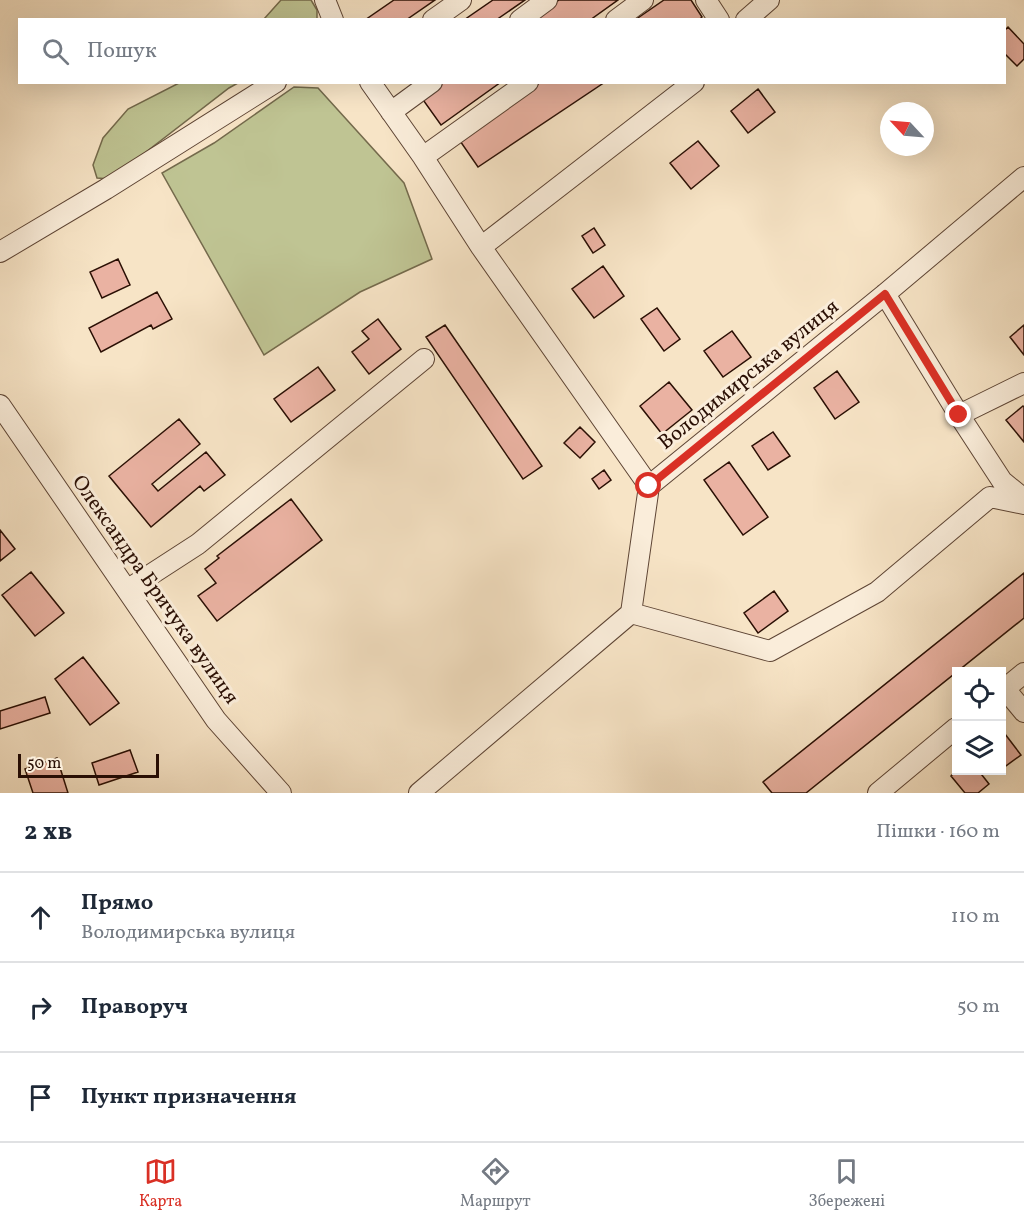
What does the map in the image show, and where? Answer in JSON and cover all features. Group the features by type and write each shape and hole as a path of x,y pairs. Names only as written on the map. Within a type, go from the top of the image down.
{"street":[{"path":"325,0 332,18"},
{"path":"436,18 461,0"},
{"path":"523,18 547,0"},
{"path":"619,18 644,0"},
{"path":"706,0 719,18"},
{"path":"748,18 769,0"},
{"path":"0,252 106,189 273,84"},
{"path":"371,84 423,157 481,247 649,486 631,613 418,793"},
{"path":"391,112 429,84"},
{"path":"423,157 525,84"},
{"path":"481,247 691,84"},
{"name":"Володимирська вулиця","path":"649,486 885,294 1024,177"},
{"path":"885,294 1002,481 1024,501"},
{"path":"127,590 198,544 424,359"},
{"path":"959,415 1024,383"},
{"name":"Олександра Бричука вулиця","path":"0,405 216,720 280,793"},
{"path":"631,613 770,651 877,592 990,497 1024,501"},
{"path":"1006,688 1024,673"},
{"path":"1006,693 1024,712"},
{"path":"878,793 952,732"}],"green space":[{"path":"281,0 311,0 317,10 317,18 265,18"},
{"path":"177,84 236,84 111,179 97,178 93,165 103,138 128,109"},
{"path":"294,87 318,88 404,183 432,259 360,292 264,355 162,173 214,143"}],"building":[{"path":"394,0 435,0 409,18 368,18"},
{"path":"493,0 525,0 499,18 467,18"},
{"path":"559,0 618,0 593,18 534,18"},
{"path":"664,0 691,0 702,17 701,18 638,18"},
{"path":"1008,27 1024,44 1024,59 1017,66 1006,55 1006,29"},
{"path":"438,84 498,84 441,125 421,97"},
{"path":"538,84 602,84 478,167 458,138"},
{"path":"758,89 775,112 748,133 731,111"},
{"path":"698,141 719,166 691,189 670,163"},
{"path":"594,228 605,245 593,253 582,236"},
{"path":"118,259 130,285 102,298 90,272"},
{"path":"603,266 624,296 594,318 572,289"},
{"path":"157,292 172,319 153,329 151,325 101,352 89,328"},
{"path":"657,308 680,339 664,351 641,319"},
{"path":"378,319 401,349 369,374 352,352 369,339 362,331"},
{"path":"445,325 542,466 523,479 426,337"},
{"path":"1024,325 1024,355 1010,337"},
{"path":"732,331 751,357 723,377 704,351"},
{"path":"318,367 335,390 291,422 274,399"},
{"path":"837,371 859,402 835,419 814,388"},
{"path":"669,382 692,410 662,434 640,406"},
{"path":"1024,407 1024,442 1006,420"},
{"path":"179,419 200,444 152,484 158,491 206,452 225,475 204,491 200,486 151,527 109,476"},
{"path":"580,427 595,442 580,458 564,443"},
{"path":"773,432 790,456 768,470 752,446"},
{"path":"729,462 768,517 743,535 704,480"},
{"path":"604,470 611,480 599,489 592,479"},
{"path":"291,499 322,540 217,621 198,596 216,583 205,569 219,558 217,556"},
{"path":"0,530 15,549 0,561"},
{"path":"31,572 64,613 35,636 2,595"},
{"path":"1024,573 1024,618 963,667 952,667 952,676 806,793 772,793 763,782"},
{"path":"774,591 788,611 758,633 744,613"},
{"path":"83,657 119,703 90,725 55,679"},
{"path":"45,697 50,713 0,729 0,711"},
{"path":"1006,735 1021,755 1006,766"},
{"path":"130,750 138,772 99,785 92,763"},
{"path":"57,758 68,793 33,793 25,769"},
{"path":"982,775 989,784 978,793 965,793 951,776"}],"route":[{"path":"649,486 885,294 959,415"}]}
